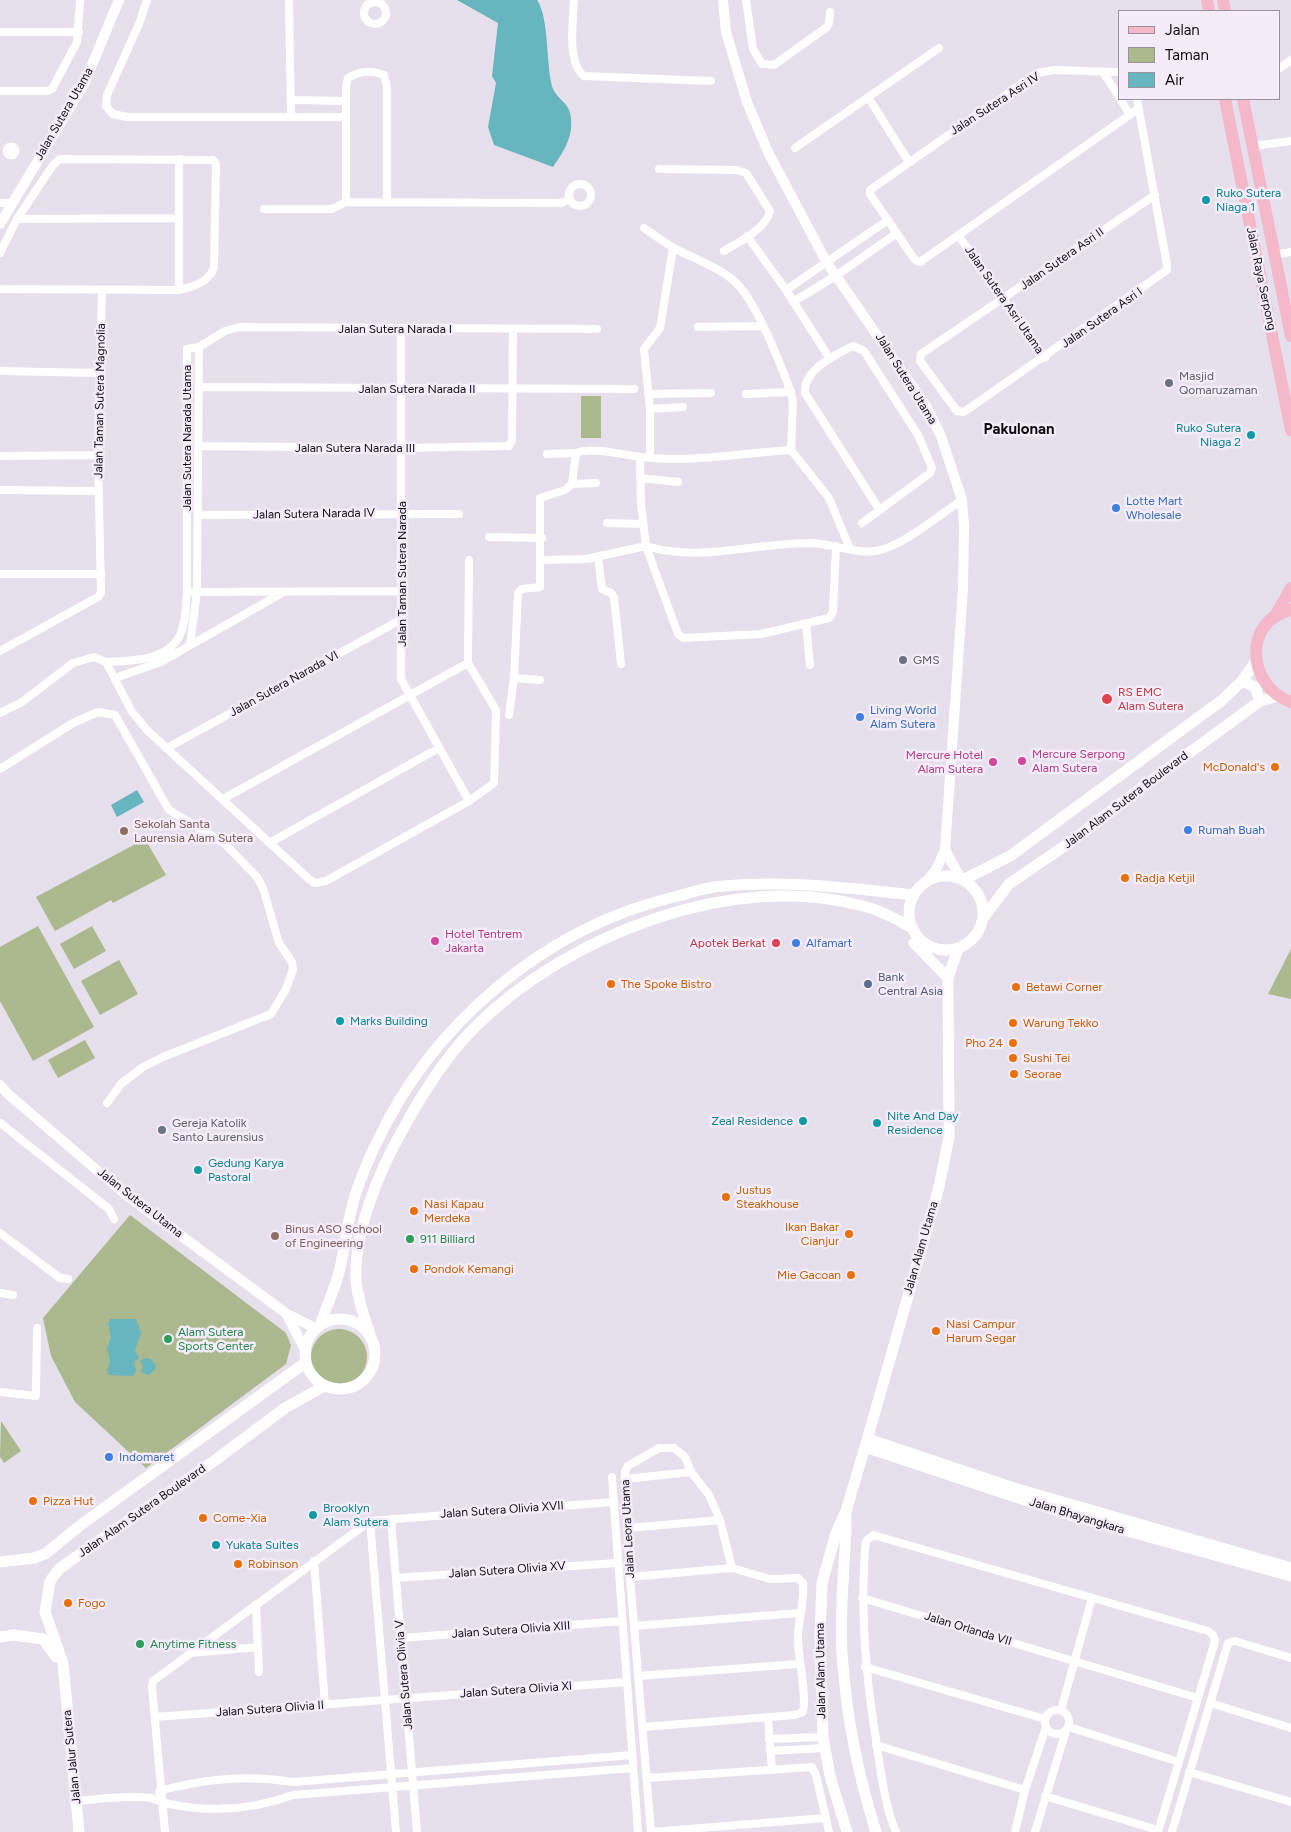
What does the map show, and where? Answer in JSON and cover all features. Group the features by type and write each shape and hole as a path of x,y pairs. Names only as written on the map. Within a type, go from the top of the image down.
{"main road":[{"name":"Jalan Raya Serpong","path":"1225,100 1291,430"},
{"name":"Jalan Raya Serpong","path":"1243,100 1291,336"},
{"path":"1291,588 1274,618 1259,637 1256,661 1263,681 1278,696 1291,702"},
{"path":"1274,618 1291,610"},
{"name":"Jalan Alam Sutera Boulevard","path":"962,880 1010,856 1221,701 1242,681 1256,661"},
{"path":"1242,681 1255,687 1260,701"},
{"name":"Jalan Alam Sutera Boulevard","path":"984,917 1009,884 1070,843 1260,701 1278,696"},
{"path":"944,876 962,880 979,895 984,917 976,937 958,949 936,949 922,941 912,928 909,917 914,895 926,882 944,876"},
{"path":"912,928 890,916 863,906 794,896 757,898 668,914 637,924 599,940 560,962 511,996 475,1027 446,1060 422,1095 378,1178 360,1240 356,1279 375,1347 375,1360 370,1372 362,1382 350,1388 337,1389 324,1386 312,1377 305,1363 304,1348 308,1337 318,1326 338,1277 353,1205 375,1146 390,1117 431,1055 471,1010 505,980 558,944 599,923 649,903 711,888 772,883 814,884 914,895"},
{"path":"890,916 948,978"},
{"name":"Jalan Alam Utama","path":"847,1832 823,1742 820,1636 822,1588 836,1533 846,1511 867,1443 938,1191 949,1137 948,978 958,949"},
{"path":"318,1326 342,1318 362,1326 370,1334"},
{"name":"Jalan Alam Sutera Boulevard","path":"34,1558 45,1554 82,1524 305,1363"},
{"path":"285,1378 300,1375 306,1377 307,1384 295,1401"},
{"name":"Jalan Alam Sutera Boulevard","path":"66,1682 63,1663 44,1612 50,1581 59,1569 295,1401 324,1386"},
{"name":"Jalan Bhayangkara","path":"867,1443 1014,1488 1291,1568"},
{"name":"Jalan Bhayangkara","path":"867,1443 1073,1516 1291,1576"},
{"name":"Jalan Alam Utama","path":"846,1511 842,1652 852,1728 865,1798 876,1832"},
{"path":"0,1555 34,1558"},
{"path":"0,1562 34,1558"},
{"path":"0,1637 14,1635 43,1639 58,1662 60,1684 66,1697"},
{"name":"Jalan Jalur Sutera","path":"66,1682 79,1832"}],"street":[{"path":"0,91 50,90 74,50 79,32 80,0"},
{"name":"Jalan Sutera Utama","path":"2,217 84,84 119,0"},
{"path":"147,0 139,24 107,95 106,106 112,114 127,117 346,117"},
{"path":"289,0 291,117"},
{"path":"574,0 573,57 579,72 589,78 711,81"},
{"name":"Jalan Sutera Utama","path":"723,0 726,32 747,102 768,152 827,263 926,406 941,436 962,500 964,588 945,850 936,870 926,882"},
{"path":"746,0 753,49 762,64 768,66 774,65 827,28 830,12"},
{"path":"0,32 79,32"},
{"path":"794,148 939,48"},
{"name":"Jalan Sutera Asri IV","path":"909,162 1037,73 1054,70 1118,72"},
{"path":"346,202 346,101 348,78 357,72 377,72 384,75 387,87 387,202"},
{"path":"1103,72 1118,95"},
{"path":"868,97 909,162"},
{"path":"291,100 346,101"},
{"path":"1121,100 1130,114"},
{"path":"1137,100 1155,195"},
{"path":"958,235 1138,109"},
{"path":"1253,146 1291,140"},
{"path":"0,254 18,219 53,165 60,159 213,160 216,164 213,272 194,286 179,290 0,289"},
{"path":"179,290 180,159"},
{"name":"Jalan Sutera Asri Utama","path":"909,162 870,190 870,195 915,260 918,262 958,235 1045,358"},
{"path":"659,169 737,170 746,173 770,211 768,218 747,236 724,251"},
{"name":"Jalan Sutera Asri I","path":"960,413 1045,358 1167,270 1155,195"},
{"name":"Jalan Sutera Asri II","path":"960,413 919,357 921,354 1004,300 1155,195"},
{"path":"264,209 332,209 346,202 561,203 570,199"},
{"path":"0,203 11,203"},
{"path":"18,219 179,218"},
{"path":"786,290 888,220"},
{"path":"644,228 673,248 734,280 746,293 778,358 791,392 793,402 791,450 829,498 850,549"},
{"path":"793,302 837,275 897,233"},
{"path":"747,236 786,290 830,358"},
{"path":"650,457 650,408 644,348 660,328 673,248"},
{"path":"1275,255 1291,252"},
{"name":"Jalan Taman Sutera Magnolia","path":"0,652 98,596 101,589 98,455 102,290"},
{"path":"698,327 762,326"},
{"name":"Jalan Sutera Narada I","path":"199,347 225,331 240,327 596,329"},
{"name":"Jalan Taman Sutera Narada","path":"401,329 401,679 469,801"},
{"path":"513,329 514,389"},
{"path":"862,523 930,473 931,465 918,435 864,351 853,346 830,358 807,378 805,393 879,509"},
{"name":"Jalan Sutera Narada Utama","path":"0,713 22,702 73,663 94,657 106,662 137,660 150,657 175,643 184,626 187,592 187,348 199,347 197,592 190,645"},
{"path":"0,371 99,373"},
{"name":"Jalan Sutera Narada II","path":"199,387 634,389"},
{"name":"Jalan Sutera Narada III","path":"199,446 402,448 511,445 514,389"},
{"path":"746,394 791,392"},
{"path":"648,394 711,393"},
{"path":"650,408 683,407"},
{"path":"547,454 623,453 640,457 704,457 791,450"},
{"path":"572,484 576,453"},
{"path":"0,456 98,455"},
{"path":"640,457 643,524 646,546 678,634 683,638 761,634 829,618 833,612 836,546"},
{"path":"640,478 678,482"},
{"path":"509,715 514,678 518,594 522,589 540,586 542,538 540,498 565,490 572,484 596,483"},
{"path":"0,490 99,491"},
{"path":"542,560 578,560 646,546 692,554 812,543 850,549 883,550 962,500"},
{"name":"Jalan Sutera Narada IV","path":"199,515 459,514"},
{"path":"608,524 643,524"},
{"path":"489,537 542,538"},
{"path":"598,556 602,589 611,593 614,597 621,664"},
{"path":"106,662 139,722 315,883 326,882 469,801 494,783 497,718 493,705 468,663 469,560"},
{"path":"0,574 101,574"},
{"path":"187,592 402,591"},
{"path":"115,678 150,667 282,592"},
{"name":"Jalan Sutera Narada VI","path":"167,748 402,619"},
{"path":"806,624 810,665"},
{"path":"223,799 409,694 468,663"},
{"path":"514,678 540,680"},
{"path":"0,769 73,722 98,712 115,715 169,810 225,844 257,877 263,888 279,943 292,962 293,970 285,991 271,1014 163,1056 121,1084 106,1103"},
{"path":"271,842 439,748"},
{"path":"945,850 962,880"},
{"name":"Jalan Sutera Utama","path":"0,1085 8,1094 126,1194 287,1314 318,1326"},
{"path":"0,1123 109,1209 114,1220"},
{"path":"0,1233 60,1278 68,1280"},
{"path":"0,1294 13,1294"},
{"name":"Jalan Sutera Utama","path":"287,1314 304,1348"},
{"path":"0,1392 36,1396 37,1328"},
{"name":"Jalan Leora Utama","path":"651,1832 630,1577 625,1479 625,1471 628,1466 660,1448 667,1447 680,1451 685,1457 690,1472 708,1495 720,1520 732,1568"},
{"path":"625,1479 690,1472"},
{"path":"612,1477 638,1832"},
{"name":"Jalan Sutera Olivia XVII","path":"370,1521 613,1502"},
{"name":"Jalan Sutera Olivia V","path":"391,1519 417,1832"},
{"path":"628,1528 720,1520"},
{"path":"165,1832 152,1687 157,1677 370,1521"},
{"name":"Jalan Sutera Olivia V","path":"370,1521 396,1832"},
{"path":"896,1832 876,1745 865,1667 862,1598 866,1541 873,1534 1208,1630 1214,1634 1215,1641 1158,1831 1046,1796"},
{"path":"314,1561 325,1705"},
{"name":"Jalan Sutera Olivia XV","path":"396,1578 618,1562"},
{"path":"630,1577 732,1568 770,1579 801,1580 803,1583 803,1595 799,1613 798,1664 805,1705 804,1712 768,1718 643,1727"},
{"name":"Jalan Orlanda VII","path":"862,1598 1198,1698"},
{"path":"1060,1710 1092,1598"},
{"path":"256,1605 259,1672"},
{"path":"634,1626 799,1613"},
{"name":"Jalan Sutera Olivia XIII","path":"401,1638 622,1621"},
{"path":"1172,1832 1228,1643 1235,1641 1291,1658"},
{"path":"189,1653 258,1647"},
{"path":"638,1676 798,1664"},
{"path":"865,1667 1046,1723 1054,1734 1068,1729 1179,1762"},
{"name":"Jalan Sutera Olivia XI","path":"385,1700 627,1682"},
{"name":"Jalan Sutera Olivia II","path":"155,1717 385,1700"},
{"path":"1210,1703 1291,1728"},
{"path":"1015,1832 1025,1790 1049,1712 1060,1710 1068,1715 1068,1729 1035,1832"},
{"path":"768,1718 772,1770"},
{"path":"769,1740 823,1742"},
{"path":"770,1751 823,1742"},
{"path":"876,1745 1025,1790"},
{"path":"151,1798 162,1790 234,1777 267,1778 293,1782 632,1755"},
{"path":"648,1778 812,1767 816,1775 829,1832"},
{"path":"77,1801 151,1798 163,1803 203,1809 237,1809 270,1804 294,1795 633,1768"},
{"path":"1189,1772 1291,1802"},
{"path":"293,1782 294,1795"},
{"path":"651,1832 825,1818"}],"green space":[{"path":"581,396 601,396 601,438 581,438"},
{"path":"145,839 166,875 113,903 111,900 55,931 36,897"},
{"path":"38,926 94,1027 33,1061 0,1001 0,947"},
{"path":"92,926 106,951 74,969 60,944"},
{"path":"1291,949 1291,999 1268,994"},
{"path":"119,960 138,994 100,1015 81,981"},
{"path":"85,1040 95,1058 58,1078 48,1060"},
{"name":"Alam Sutera Sports Center","path":"130,1215 286,1333 291,1345 286,1364 146,1468 75,1402 51,1356 43,1318"},
{"path":"334,1329 344,1329 359,1337 365,1346 367,1357 365,1368 359,1377 344,1385 334,1385 323,1380 316,1373 311,1362 311,1352 316,1341 323,1334"},
{"path":"1,1421 21,1451 4,1463 0,1457"}],"water":[{"path":"457,0 537,0 544,17 552,86 554,92 568,107 571,120 568,140 553,167 494,145 488,127 496,83 492,76 498,23"},
{"path":"137,790 144,802 117,817 111,805"},
{"path":"110,1319 136,1319 141,1333 135,1350 139,1358 134,1362 136,1371 133,1376 109,1375 107,1371 110,1361 107,1349 111,1337 108,1324"},
{"path":"146,1358 151,1359 156,1366 155,1370 148,1375 141,1372 143,1367 140,1361"}],"place":[{"name":"Ruko Sutera Niaga 1","path":"1206,200"},
{"name":"Masjid Qomaruzaman","path":"1169,383"},
{"name":"Ruko Sutera Niaga 2","path":"1251,435"},
{"name":"Lotte Mart Wholesale","path":"1116,508"},
{"name":"GMS","path":"903,660"},
{"name":"RS EMC Alam Sutera","path":"1107,699"},
{"name":"Living World Alam Sutera","path":"860,717"},
{"name":"Mercure Serpong Alam Sutera","path":"1022,761"},
{"name":"Mercure Hotel Alam Sutera","path":"993,762"},
{"name":"McDonald's","path":"1275,767"},
{"name":"Rumah Buah","path":"1188,830"},
{"name":"Sekolah Santa Laurensia Alam Sutera","path":"124,831"},
{"name":"Radja Ketjil","path":"1125,878"},
{"name":"Hotel Tentrem Jakarta","path":"435,941"},
{"name":"Apotek Berkat","path":"776,943"},
{"name":"Alfamart","path":"796,943"},
{"name":"The Spoke Bistro","path":"611,984"},
{"name":"Bank Central Asia","path":"868,984"},
{"name":"Betawi Corner","path":"1016,987"},
{"name":"Marks Building","path":"340,1021"},
{"name":"Warung Tekko","path":"1013,1023"},
{"name":"Pho 24","path":"1013,1043"},
{"name":"Sushi Tei","path":"1013,1058"},
{"name":"Seorae","path":"1014,1074"},
{"name":"Zeal Residence","path":"803,1121"},
{"name":"Nite And Day Residence","path":"877,1123"},
{"name":"Gereja Katolik Santo Laurensius","path":"162,1130"},
{"name":"Gedung Karya Pastoral","path":"198,1170"},
{"name":"Justus Steakhouse","path":"726,1197"},
{"name":"Nasi Kapau Merdeka","path":"414,1211"},
{"name":"Ikan Bakar Cianjur","path":"849,1234"},
{"name":"Binus ASO School of Engineering","path":"275,1236"},
{"name":"911 Billiard","path":"410,1239"},
{"name":"Pondok Kemangi","path":"414,1269"},
{"name":"Mie Gacoan","path":"851,1275"},
{"name":"Nasi Campur Harum Segar","path":"936,1331"},
{"name":"Alam Sutera Sports Center","path":"168,1339"},
{"name":"Indomaret","path":"109,1457"},
{"name":"Pizza Hut","path":"33,1501"},
{"name":"Brooklyn Alam Sutera","path":"313,1515"},
{"name":"Come-Xia","path":"203,1518"},
{"name":"Yukata Suites","path":"216,1545"},
{"name":"Robinson","path":"238,1564"},
{"name":"Fogo","path":"68,1603"},
{"name":"Anytime Fitness","path":"140,1644"}],"district":[{"name":"Pakulonan","path":"1019,430"}]}
